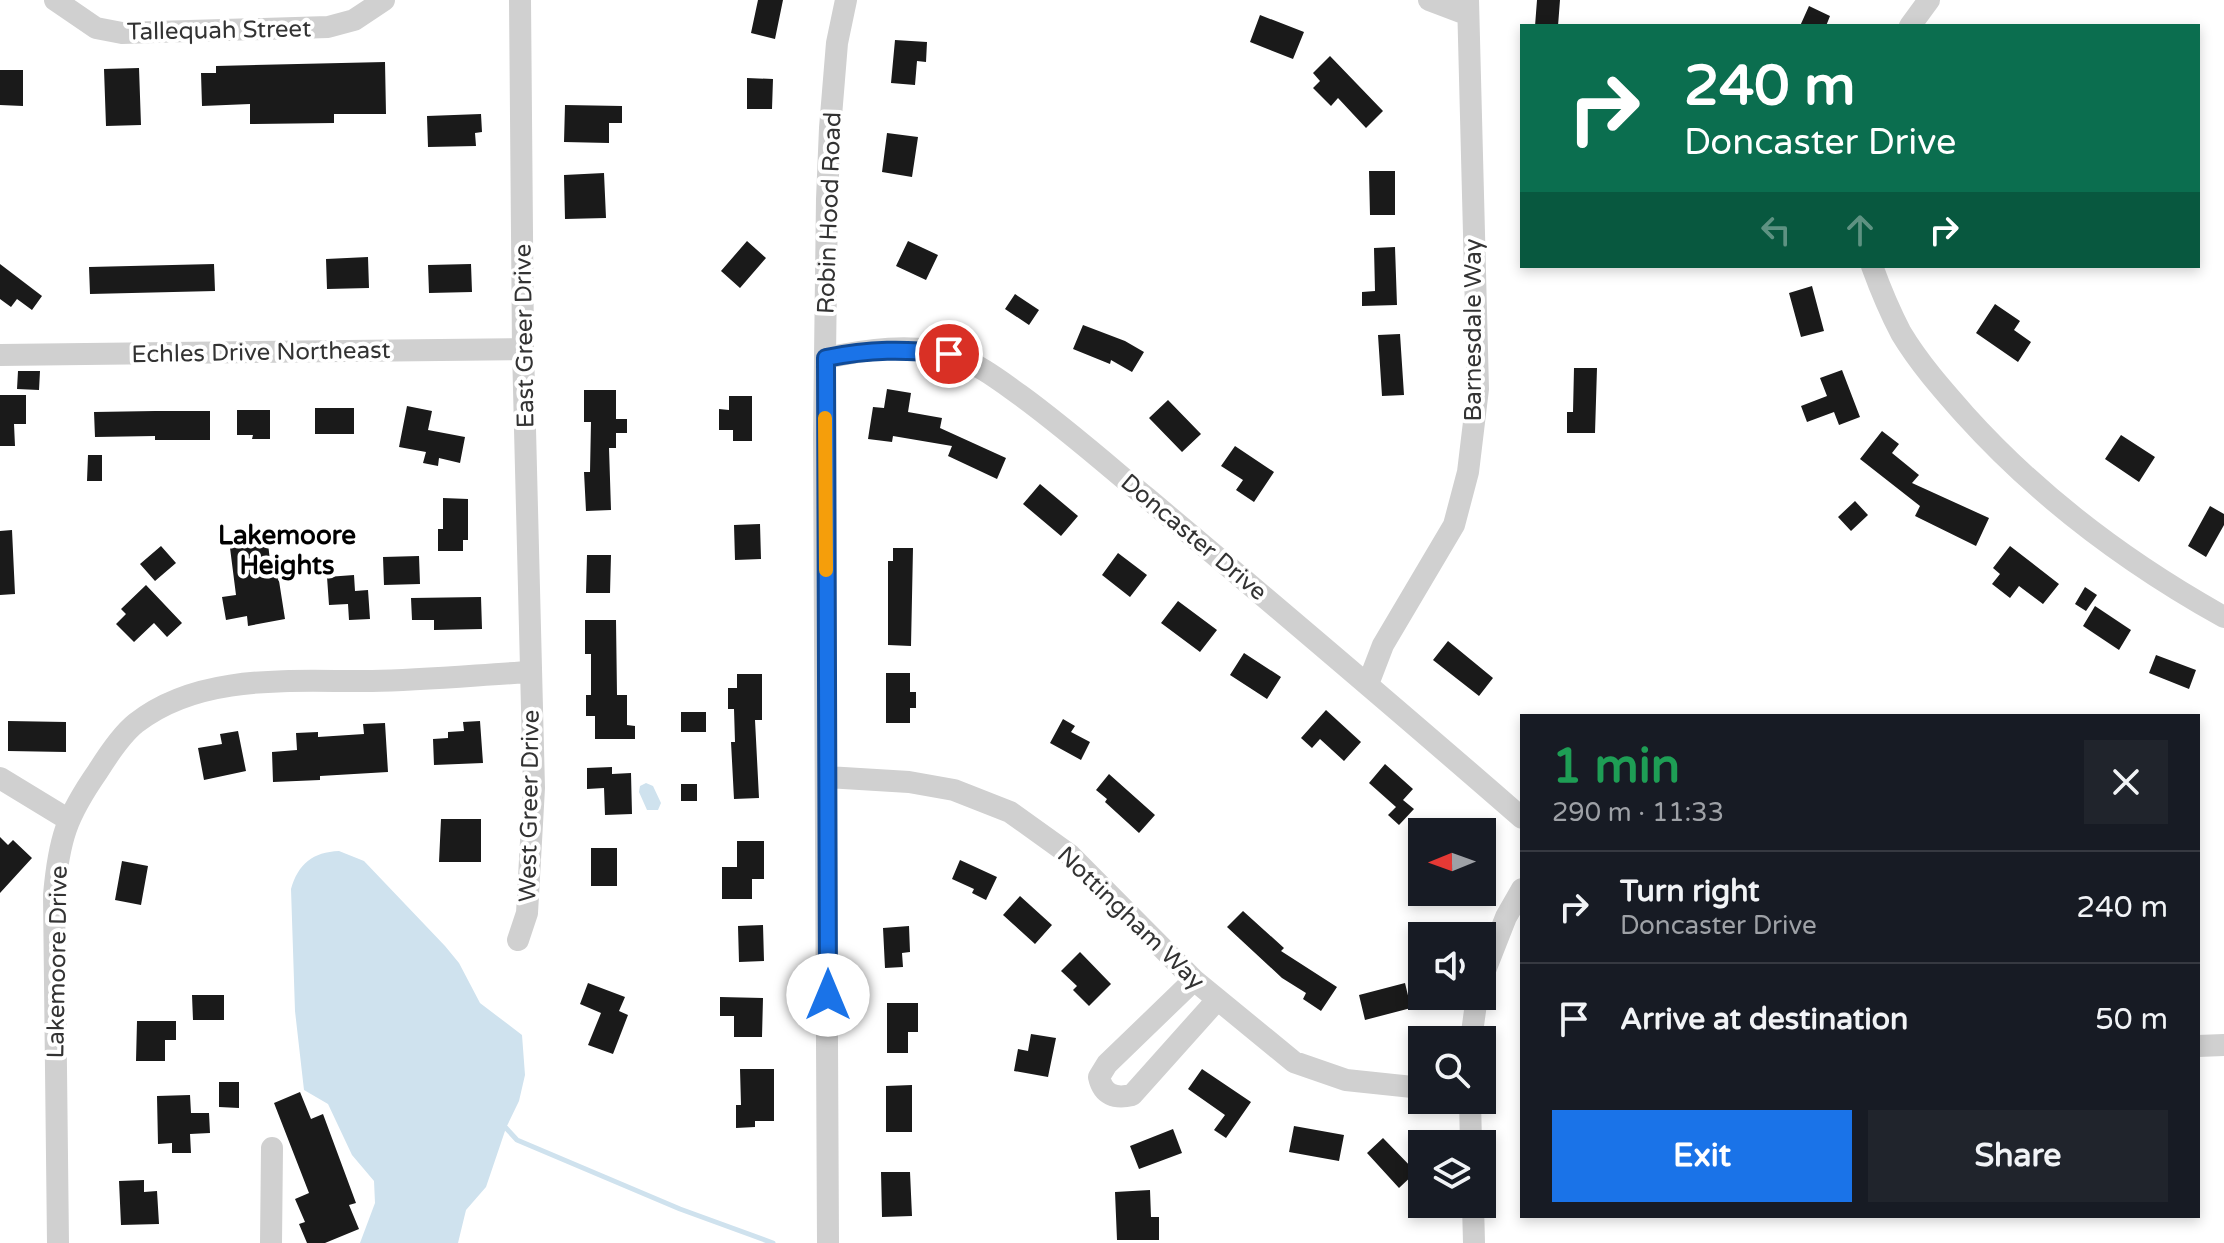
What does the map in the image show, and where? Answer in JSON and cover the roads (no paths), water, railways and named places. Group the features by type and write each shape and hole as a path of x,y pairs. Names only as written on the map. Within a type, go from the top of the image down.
{"street":[{"name":"Tallequah Street","path":"55,0 96,28 122,33 328,27 354,20 384,0"},
{"name":"East Greer Drive","path":"520,0 530,672"},
{"name":"Robin Hood Road","path":"828,1243 826,358 830,128 837,43 846,0"},
{"path":"1429,0 1467,7"},
{"path":"1911,24 1929,0"},
{"name":"Barnesdale Way","path":"1368,684 1383,645 1454,525 1468,472 1478,389 1467,7"},
{"path":"1873,268 1901,332 1928,373 1998,451 2131,562 2224,617"},
{"name":"Echles Drive Northeast","path":"0,355 523,349"},
{"name":"Doncaster Drive","path":"826,358 894,349 949,354 971,363 1056,421 1520,816"},
{"name":"Lakemoore Drive","path":"58,1243 54,895 61,840 82,794 108,754 134,724 168,703 208,690 251,682 386,680 530,672"},
{"name":"West Greer Drive","path":"518,940 527,913 534,788 530,672"},
{"name":"Nottingham Way","path":"827,777 909,782 954,790 1010,812 1070,855 1194,980 1294,1062 1346,1080 1408,1087"},
{"path":"0,778 69,820"},
{"path":"1496,942 1520,892"},
{"path":"1194,980 1107,1064 1099,1077 1101,1087 1110,1096 1120,1098 1132,1095 1217,1000"},
{"path":"2200,1046 2224,1045"},
{"path":"271,1243 272,1148"},
{"path":"1473,1218 1474,1243"}],"water":[{"path":"646,783 653,786 661,803 658,810 647,810 639,792 640,786"},
{"path":"339,851 364,861 459,963 480,1003 522,1035 525,1075 519,1101 506,1128 486,1187 466,1210 458,1243 360,1243 375,1203 374,1181 352,1155 328,1104 304,1090 295,1011 291,889 302,866 308,861"}],"waterway":[{"path":"506,1128 517,1140 680,1209 773,1243"}],"district":[{"name":"Lakemoore Heights","path":"287,550"}]}
